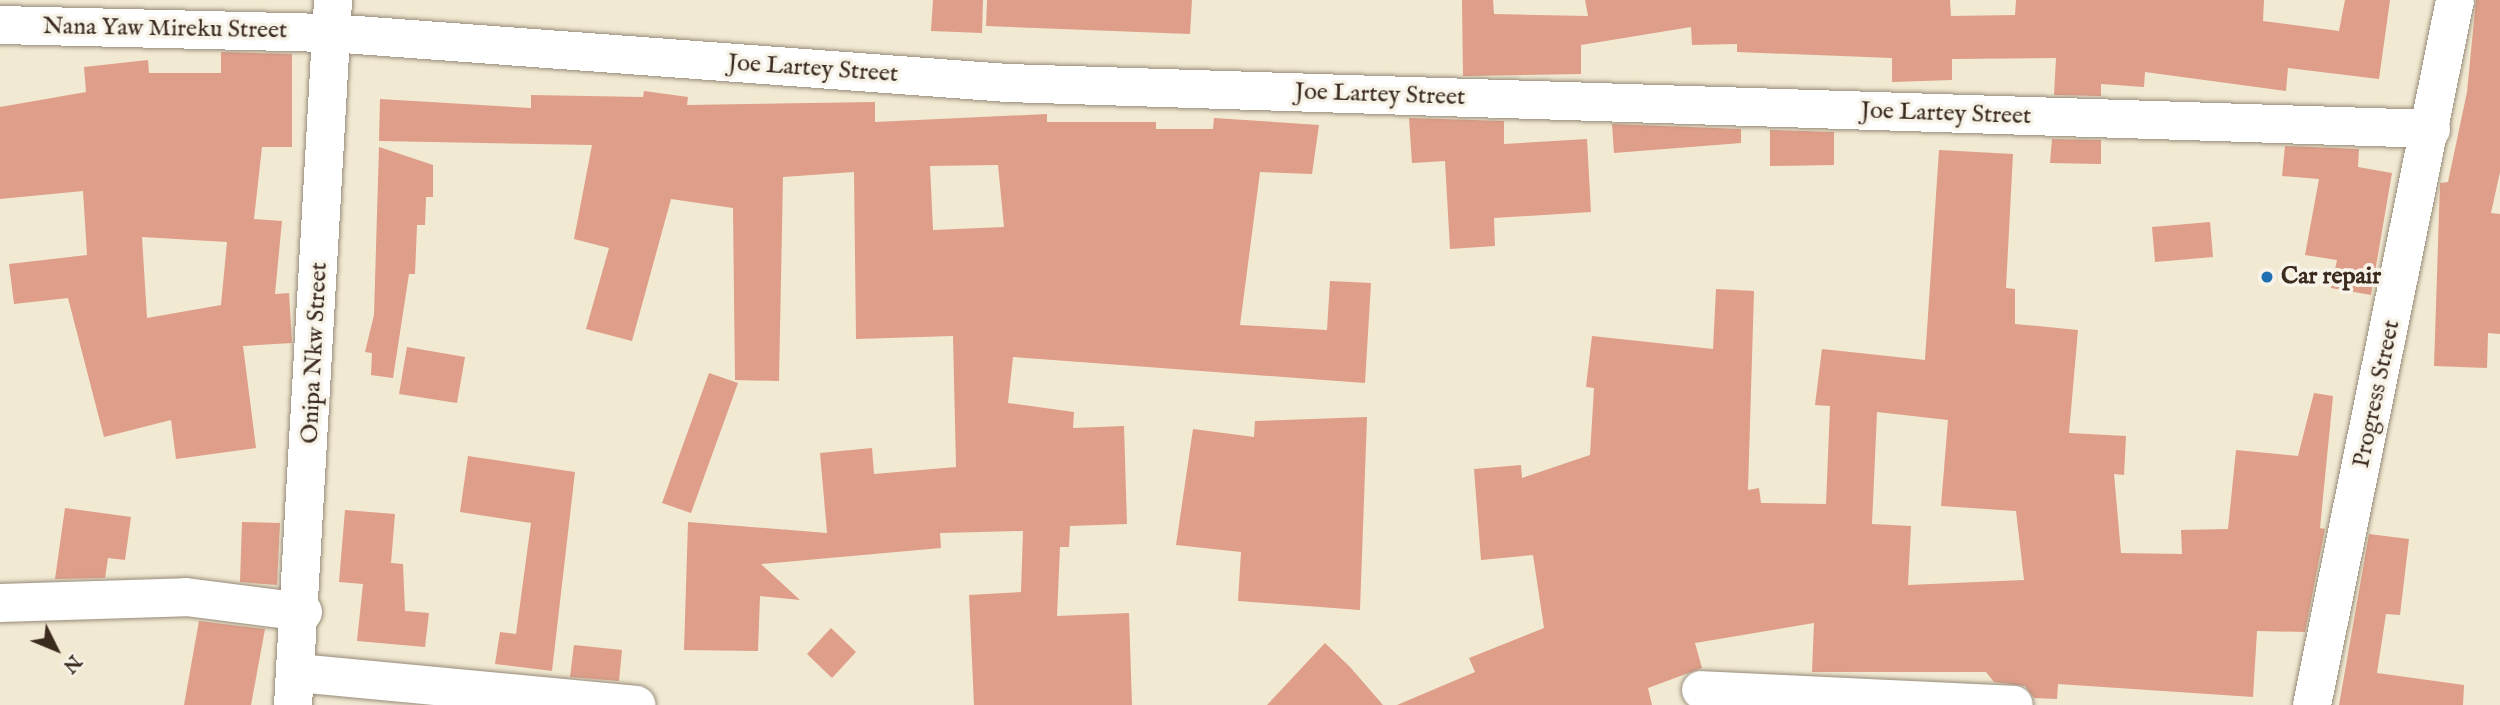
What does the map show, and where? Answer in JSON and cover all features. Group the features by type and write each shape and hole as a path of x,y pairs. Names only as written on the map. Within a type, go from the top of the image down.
{"street":[{"name":"Progress Street","path":"2312,705 2431,130 2455,0"},
{"name":"Joe Lartey Street","path":"331,17 1008,83 2431,130"},
{"name":"Nana Yaw Mireku Street","path":"0,25 331,17"},
{"name":"Onipa Nkw Street","path":"295,689 303,612 331,17"},
{"path":"0,603 186,597 303,612"},
{"path":"295,689 636,705"},
{"path":"1701,690 2014,705"}],"building":[{"path":"933,0 983,0 982,33 931,31"},
{"path":"987,0 1192,0 1190,34 986,26"},
{"path":"1462,0 1493,0 1494,14 1588,16 1585,0 1950,0 1951,16 2015,15 2016,0 2264,0 2263,21 2339,31 2345,0 2390,0 2379,79 2288,68 2286,91 2145,72 2144,87 2101,84 2101,96 2054,95 2056,58 1952,59 1952,80 1892,82 1892,58 1737,52 1737,44 1692,45 1691,27 1581,45 1581,74 1463,76"},
{"path":"2476,0 2500,0 2500,172 2491,213 2500,214 2500,334 2488,333 2487,368 2434,366 2440,183 2448,182 2467,92"},
{"path":"221,52 292,54 292,147 262,147 254,219 282,221 275,294 289,293 292,343 243,346 256,448 176,459 171,420 104,437 68,298 14,304 9,264 87,255 83,191 0,199 0,107 86,92 84,67 148,60 149,73 221,73","holes":["142,237 227,242 221,305 147,318"]},
{"path":"644,91 688,97 687,105 875,102 875,122 1047,114 1047,122 1156,122 1156,129 1213,129 1214,118 1319,125 1312,174 1260,172 1240,325 1327,330 1330,281 1371,283 1365,383 1013,357 1008,403 1074,412 1073,428 1124,426 1127,524 1070,526 1069,547 1060,547 1057,616 1129,613 1132,705 974,705 969,595 1021,592 1023,531 940,533 941,548 761,564 800,600 760,596 758,651 684,650 688,522 827,533 820,453 872,448 874,474 956,467 953,336 856,339 854,172 783,177 779,381 735,380 733,208 671,199 632,341 586,329 609,248 574,239 592,145 379,141 380,99 531,108 531,95 643,97","holes":["998,165 1004,227 933,230 930,166"]},
{"path":"1409,118 1504,121 1504,144 1587,139 1591,212 1494,218 1495,246 1450,249 1445,161 1412,163"},
{"path":"1612,124 1741,129 1741,143 1614,153"},
{"path":"1770,130 1834,132 1834,165 1770,166"},
{"path":"2052,139 2101,140 2101,164 2050,163"},
{"path":"2285,146 2359,149 2358,167 2392,173 2371,295 2331,288 2337,260 2305,255 2319,179 2282,176"},
{"path":"379,147 433,165 433,197 426,197 425,225 417,225 415,274 409,274 393,378 371,375 372,353 365,352 374,315"},
{"path":"1939,150 2013,154 2006,288 2015,289 2015,324 2078,330 2069,433 2126,436 2124,475 2114,474 2121,553 2182,554 2181,530 2228,529 2236,450 2298,456 2314,393 2333,396 2320,528 2325,529 2305,632 2257,631 2253,697 2058,684 2057,699 2034,698 2025,686 1994,682 1986,672 1812,672 1814,623 1695,643 1702,668 1648,688 1652,705 1397,705 1475,672 1469,658 1544,628 1533,555 1481,560 1474,469 1521,465 1522,478 1590,455 1594,388 1586,387 1592,336 1713,349 1716,289 1754,291 1748,490 1759,488 1761,503 1826,504 1830,406 1815,405 1822,349 1925,360","holes":["1877,412 1948,420 1941,506 2016,511 2024,580 1908,585 1911,526 1872,524"]},
{"path":"2210,222 2213,257 2155,262 2152,227"},
{"path":"407,347 465,357 457,403 399,394"},
{"path":"709,373 738,383 691,513 662,503"},
{"path":"1367,417 1360,610 1238,601 1241,552 1176,545 1193,429 1254,437 1255,421"},
{"path":"468,456 575,472 552,671 495,664 500,632 516,634 531,523 460,512"},
{"path":"65,508 131,517 125,560 108,558 105,578 55,579"},
{"path":"345,510 395,514 391,563 403,564 405,611 429,613 425,647 357,641 363,584 339,582"},
{"path":"242,522 280,523 277,585 240,582"},
{"path":"2369,534 2409,539 2400,615 2386,614 2377,673 2464,685 2463,705 2339,705"},
{"path":"199,621 265,629 251,705 184,705"},
{"path":"831,628 856,652 832,678 807,654"},
{"path":"1325,643 1383,705 1267,705"},
{"path":"574,645 622,650 619,681 570,677"}],"place":[{"name":"Car repair","path":"2267,277"}]}
